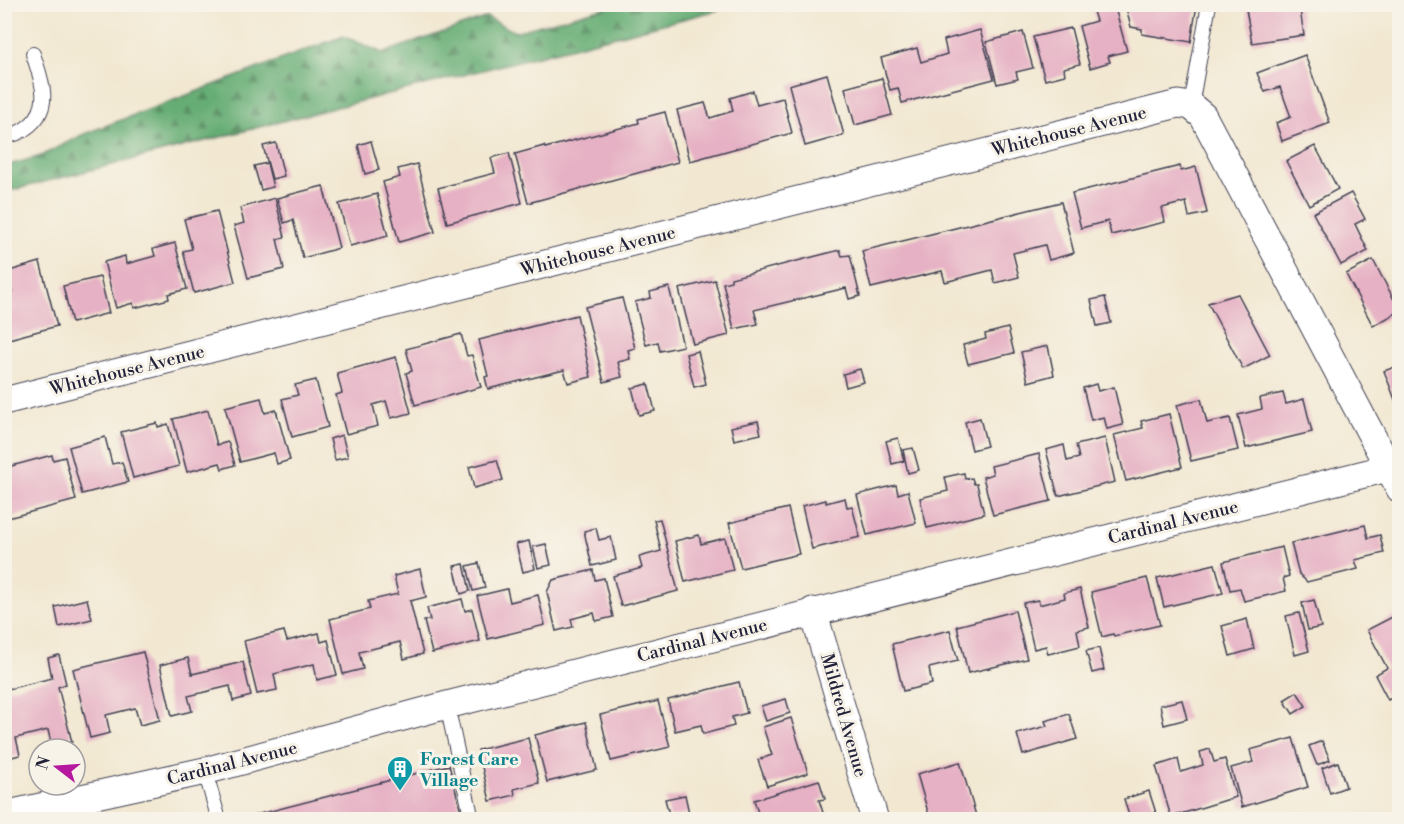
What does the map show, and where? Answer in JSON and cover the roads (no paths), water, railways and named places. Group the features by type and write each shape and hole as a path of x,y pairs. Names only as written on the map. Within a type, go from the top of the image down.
{"street":[{"name":"Whitehouse Avenue","path":"4,401 1178,104 1191,106"},
{"path":"1191,106 1203,116 1396,474"},
{"name":"Cardinal Avenue","path":"4,815 205,771 447,705 813,611 1396,474"},
{"name":"Mildred Avenue","path":"813,611 874,819"}],"lane":[{"path":"1191,106 1209,4"},
{"path":"4,136 10,136 25,129 37,118 43,106 44,88 33,54"},
{"path":"447,705 472,819"},
{"path":"205,771 219,819"}],"place":[{"name":"Forest Care Village","path":"400,792"}]}
